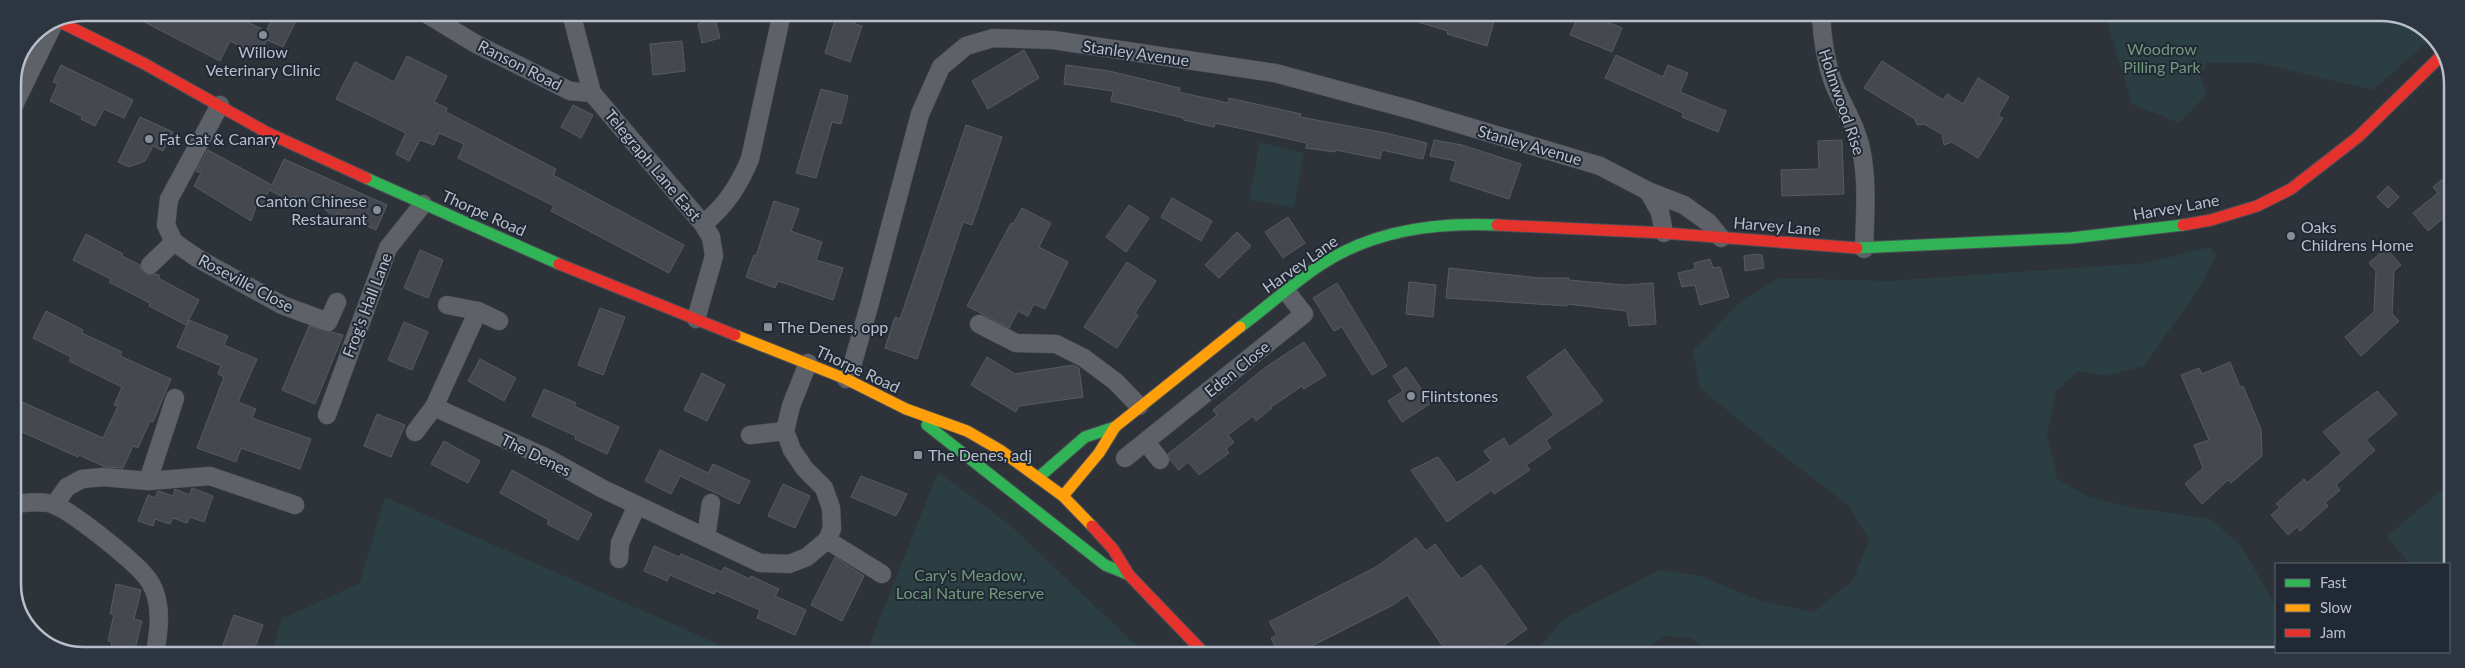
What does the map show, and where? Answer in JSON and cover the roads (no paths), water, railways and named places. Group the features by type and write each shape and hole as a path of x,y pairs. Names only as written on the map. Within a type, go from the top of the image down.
{"street":[{"name":"Ranson Road","path":"438,21 476,44 570,90 592,93"},
{"name":"Telegraph Lane East","path":"573,21 592,93 703,224 711,237 714,256 696,318"},
{"path":"703,224 727,201 742,178 750,159 780,21"},
{"name":"Holmwood Rise","path":"1821,21 1823,48 1833,82 1850,116 1861,148 1865,180 1864,249"},
{"name":"Thorpe Road","path":"65,24 143,63 266,132 423,204 568,268 846,378 906,409 1030,487"},
{"path":"21,89 50,32"},
{"name":"Stanley Avenue","path":"846,378 852,366 924,106 941,67 966,46 993,38 1053,40 1275,73 1412,110 1600,166 1648,191 1684,205 1709,223 1721,238"},
{"name":"Harvey Lane","path":"1054,506 1099,453 1115,427 1139,406 1322,264 1349,248 1376,237 1416,228 1477,224 1664,233 1864,249 2071,238 2154,230 2211,220 2256,206 2291,189 2358,137 2438,59"},
{"path":"150,265 174,242 166,225 170,199 220,105"},
{"path":"1648,191 1660,212 1664,233"},
{"name":"Frog's Hall Lane","path":"327,414 388,248 423,204"},
{"name":"Roseville Close","path":"174,242 197,258 282,305 328,322 337,302"},
{"name":"Eden Close","path":"1125,458 1304,314 1286,291"},
{"path":"447,305 478,311 499,321"},
{"path":"415,432 434,407 478,311"},
{"path":"979,324 1016,343 1056,344 1084,358 1116,382 1139,406"},
{"path":"808,363 785,431 792,450 806,469 824,488 831,508 832,529 827,540 882,574"},
{"path":"148,481 175,398"},
{"name":"The Denes","path":"434,407 546,457 637,505 760,563 789,564 807,557 827,540"},
{"name":"Thorpe Road","path":"906,409 967,431 1000,450 1030,487"},
{"name":"Harvey Lane","path":"1030,487 1085,436 1115,427"},
{"path":"750,435 785,431"},
{"path":"1146,442 1160,460"},
{"path":"54,504 68,487 82,479 103,477 148,481 210,476 295,504"},
{"path":"1030,487 1113,549 1129,575 1198,647"},
{"path":"1030,487 1054,506 1105,565 1129,575"},
{"path":"706,538 711,503"},
{"path":"21,504 54,504 128,558 151,582 159,607 159,631 156,647"},
{"path":"619,559 620,543 637,505"}],"place":[{"name":"Willow Veterinary Clinic","path":"263,35"},
{"name":"Fat Cat & Canary","path":"149,139"},
{"name":"Canton Chinese Restaurant","path":"377,210"},
{"name":"Oaks Childrens Home","path":"2291,236"},
{"name":"The Denes, opp","path":"768,327"},
{"name":"Flintstones","path":"1411,396"},
{"name":"The Denes, adj","path":"918,455"}],"park label":[{"name":"Woodrow Pilling Park","path":"2162,58"},
{"name":"Cary's Meadow, Local Nature Reserve","path":"970,584"}]}
